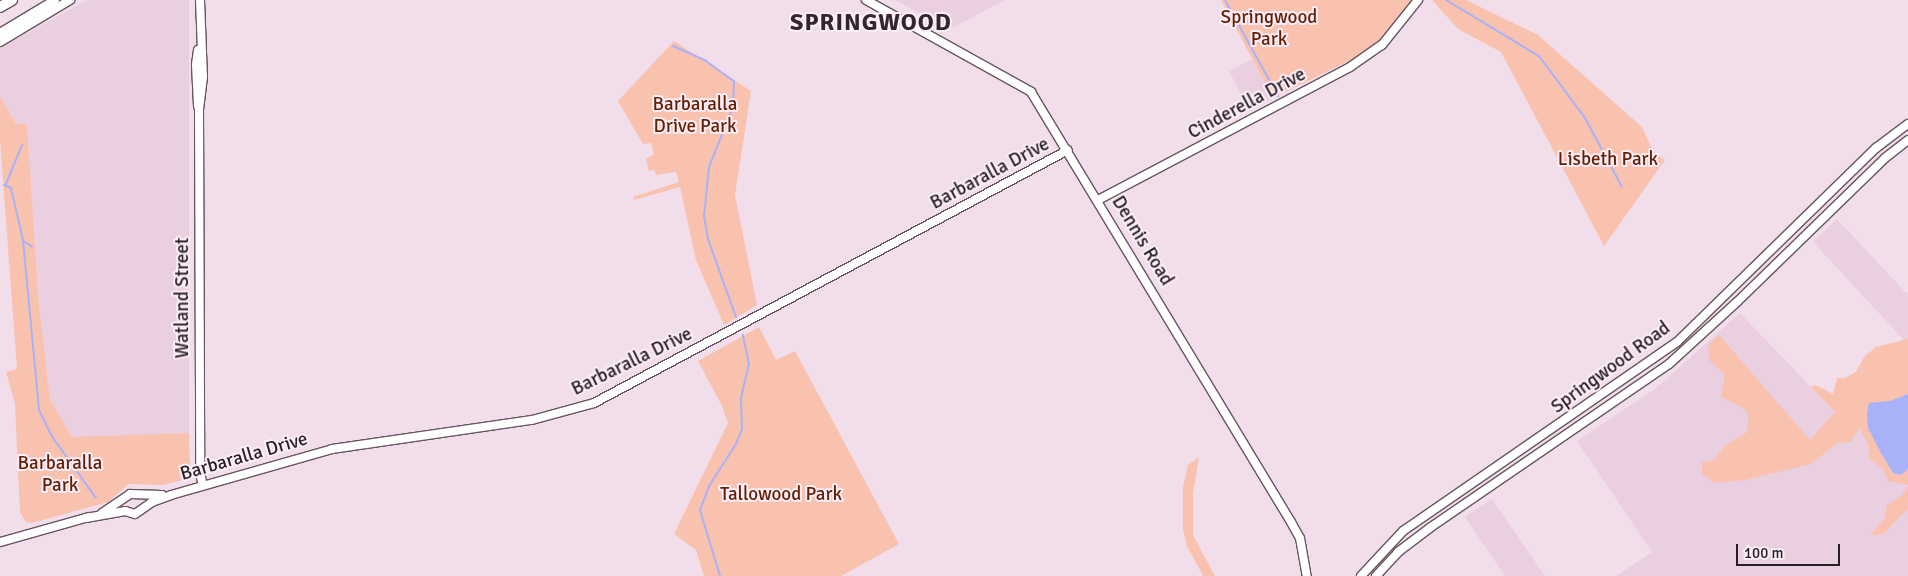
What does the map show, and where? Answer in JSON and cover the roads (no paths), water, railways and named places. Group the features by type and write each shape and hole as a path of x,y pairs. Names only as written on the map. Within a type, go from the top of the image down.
{"highway":[{"path":"0,7 12,0"}],"street":[{"path":"0,33 55,0"},
{"path":"0,42 70,0"},
{"name":"Watland Street","path":"200,0 200,41 203,78 199,110 200,473 203,486"},
{"name":"Dennis Road","path":"866,0 1031,92 1068,150 1291,522 1300,538 1307,576"},
{"name":"Cinderella Drive","path":"1098,200 1350,68 1382,45 1418,0"},
{"name":"Springwood Road","path":"1361,576 1403,531 1665,352 1876,148 1908,124"},
{"name":"Springwood Road","path":"1376,576 1418,536 1669,364 1737,302 1885,158 1908,140"},
{"name":"Barbaralla Drive","path":"0,542 86,518 125,511 133,514 171,495 332,448 532,420 594,403 1068,150"},
{"path":"137,495 142,500 142,509"},
{"name":"Barbaralla Drive","path":"86,518 123,501 127,496 171,495"},
{"path":"123,501 125,511"}],"water":[{"path":"1908,394 1908,469 1901,475 1893,473 1881,453 1868,428 1867,413 1869,403 1890,401"}],"waterway":[{"path":"1225,0 1278,96"},
{"path":"1446,0 1539,56 1585,118 1622,187"},
{"path":"673,46 706,61 734,81 733,107 709,167 704,216 708,239 736,317"},
{"path":"6,184 22,145"},
{"path":"4,185 11,188 23,240 39,410 51,435 96,498"},
{"path":"24,241 32,247"},
{"path":"720,576 700,510 709,486 736,444 742,429 741,398 749,364 743,335"}],"district":[{"name":"SPRINGWOOD","path":"871,23"}],"park label":[{"name":"Springwood Park","path":"1269,29"},
{"name":"Barbaralla Drive Park","path":"695,116"},
{"name":"Lisbeth Park","path":"1608,160"},
{"name":"Barbaralla Park","path":"60,475"},
{"name":"Tallowood Park","path":"781,495"}]}
